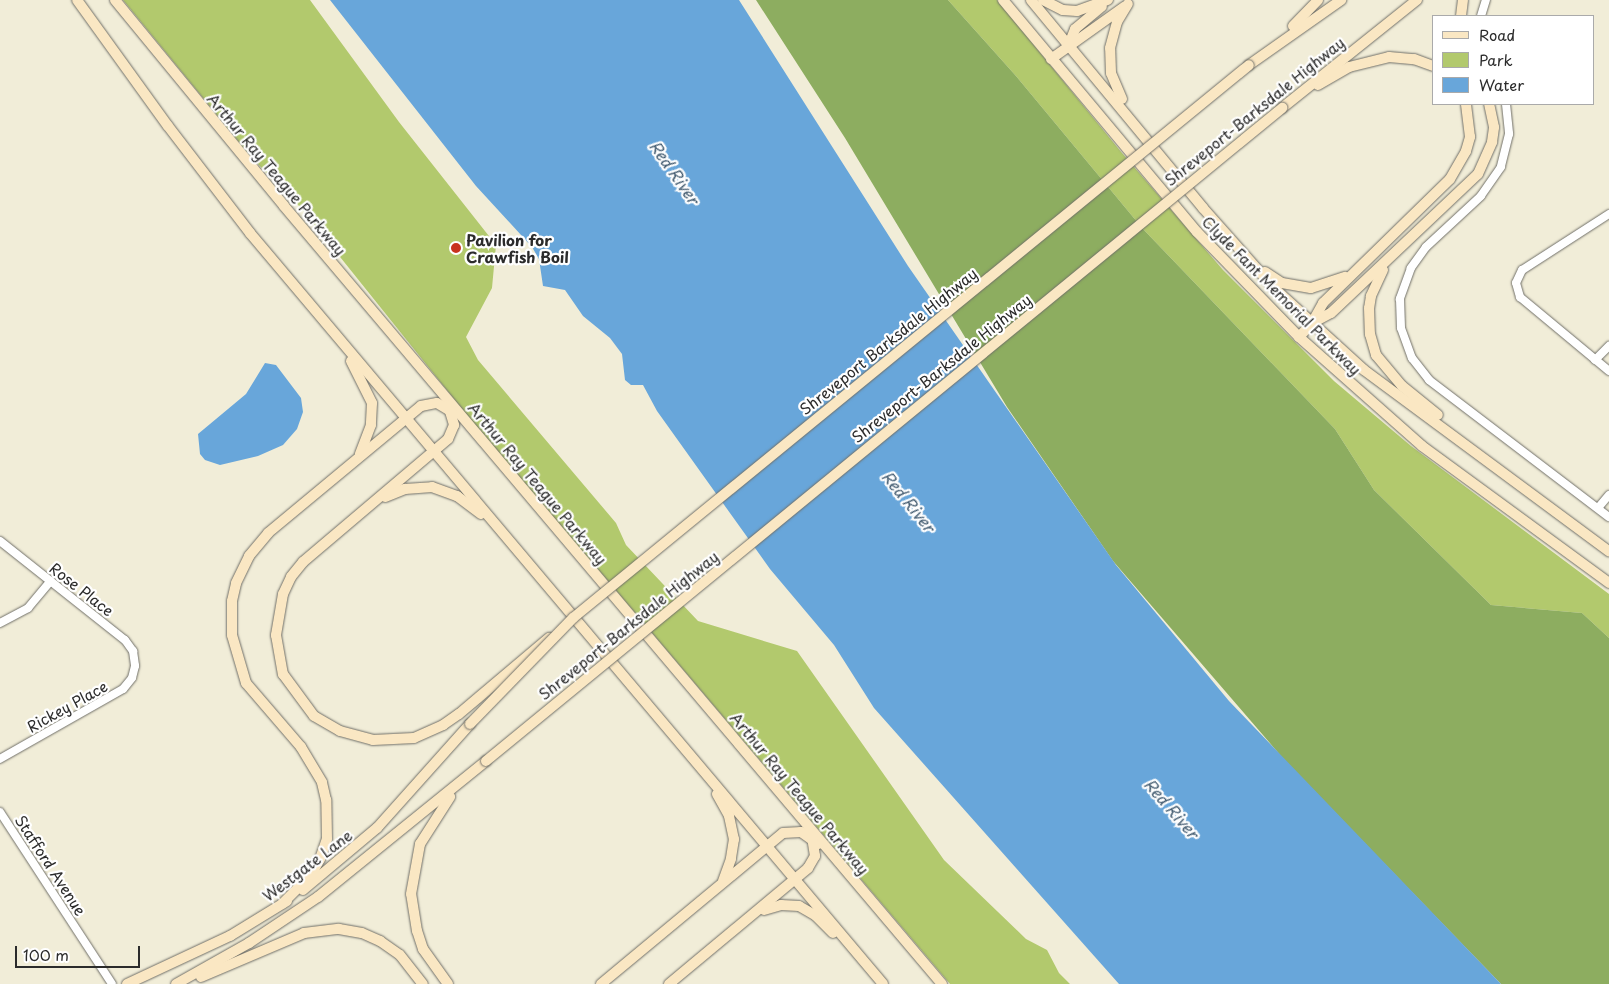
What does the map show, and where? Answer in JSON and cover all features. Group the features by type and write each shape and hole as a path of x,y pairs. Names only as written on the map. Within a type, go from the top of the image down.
{"main road":[{"path":"77,0 168,126 327,325 880,980"},
{"name":"Arthur Ray Teague Parkway","path":"115,0 203,110 942,984"},
{"name":"Clyde Fant Memorial Parkway","path":"1003,0 1197,232 1299,337 1422,446 1609,583"},
{"name":"Clyde Fant Memorial Parkway","path":"1032,0 1247,259 1312,323 1364,370 1502,469 1609,551"},
{"path":"1042,0 1063,10 1077,11 1108,0"},
{"path":"1069,44 1075,29 1108,0"},
{"path":"1249,65 1303,18 1318,0"},
{"name":"Shreveport Barksdale Highway","path":"470,724 573,618 1249,65 1341,0"},
{"name":"Shreveport-Barksdale Highway","path":"486,761 1282,108 1417,0"},
{"path":"1461,15 1462,0"},
{"path":"1051,59 1069,44 1082,40 1130,2"},
{"path":"1130,2 1112,35 1110,72 1120,97 1141,130"},
{"path":"1282,108 1340,71 1364,62 1398,57 1432,66"},
{"path":"1299,337 1312,323 1323,304 1350,275 1444,185 1460,164 1470,137 1466,105"},
{"path":"1312,323 1331,313 1478,174 1492,142 1494,127 1488,105"},
{"path":"1391,258 1371,296 1369,322 1376,355 1402,386 1502,469"},
{"path":"1247,259 1282,283 1296,287 1327,286 1350,275"},
{"path":"327,325 362,379 372,403 370,431 356,462"},
{"path":"442,392 454,421 452,432 434,451 303,562 291,577 283,594 276,635 283,674 314,716 356,737 380,740 414,738 444,725 459,714 573,618"},
{"path":"282,904 311,875 320,859 327,839 326,800 322,782 301,747 246,683 234,650 232,601 242,568 258,544 406,418 428,403 450,410 467,423"},
{"path":"364,512 399,491 432,488 457,496 498,527"},
{"name":"Westgate Lane","path":"127,984 230,936 282,904 359,845 470,724"},
{"name":"Westgate Lane","path":"176,984 249,943 318,897 486,761"},
{"path":"697,764 724,806 732,827 733,854 721,885"},
{"path":"448,984 433,965 417,931 411,878 420,844 430,825 476,769"},
{"path":"669,984 813,863 814,841 806,823"},
{"path":"601,984 768,846 790,831 801,832 831,853"},
{"path":"752,916 781,904 807,909 880,980"},
{"path":"176,984 304,933 331,929 362,934 380,942 400,956 423,984"}],"street":[{"path":"1481,15 1486,0"},
{"path":"1506,105 1509,134 1501,167 1481,196 1426,247 1411,268 1400,299 1401,328 1412,358 1429,380 1609,517"},
{"path":"1609,214 1520,272 1516,283 1520,298 1609,371"},
{"path":"1595,360 1609,346"},
{"path":"1598,508 1609,496"},
{"name":"Rose Place","path":"0,541 126,640 133,651 135,666"},
{"path":"0,623 28,608 51,581"},
{"name":"Rickey Place","path":"0,759 123,689 132,678 135,666"},
{"name":"Stafford Avenue","path":"0,812 112,984"}],"green space":[{"path":"123,0 310,0 399,122 496,245 492,288 466,337 478,360 616,523 626,545 698,621 797,651 944,860 1026,939 1047,950 1059,973 1070,984 950,984 462,409 300,207 252,158"},
{"path":"756,0 948,0 1016,76 1143,229 1335,429 1374,490 1491,605 1582,613 1609,638 1609,984 1501,984 1287,763 1113,561 1007,407 845,138"},
{"path":"948,0 997,0 1122,153 1223,270 1334,381 1411,446 1609,594 1609,638 1582,613 1491,605 1374,490 1335,429 1143,229 1016,76"}],"water":[{"name":"Red River","path":"330,0 739,0 908,266 1116,565 1229,701 1501,984 1119,984 874,708 834,645 770,569 657,411 643,385 631,385 625,380 622,354 610,338 583,316 565,290 543,286 539,259 532,247 476,186"},
{"path":"265,363 276,365 301,398 303,412 297,429 283,445 258,456 220,465 205,460 200,454 198,434 246,394"}],"place":[{"name":"Pavilion for Crawfish Boil","path":"456,248"}]}
